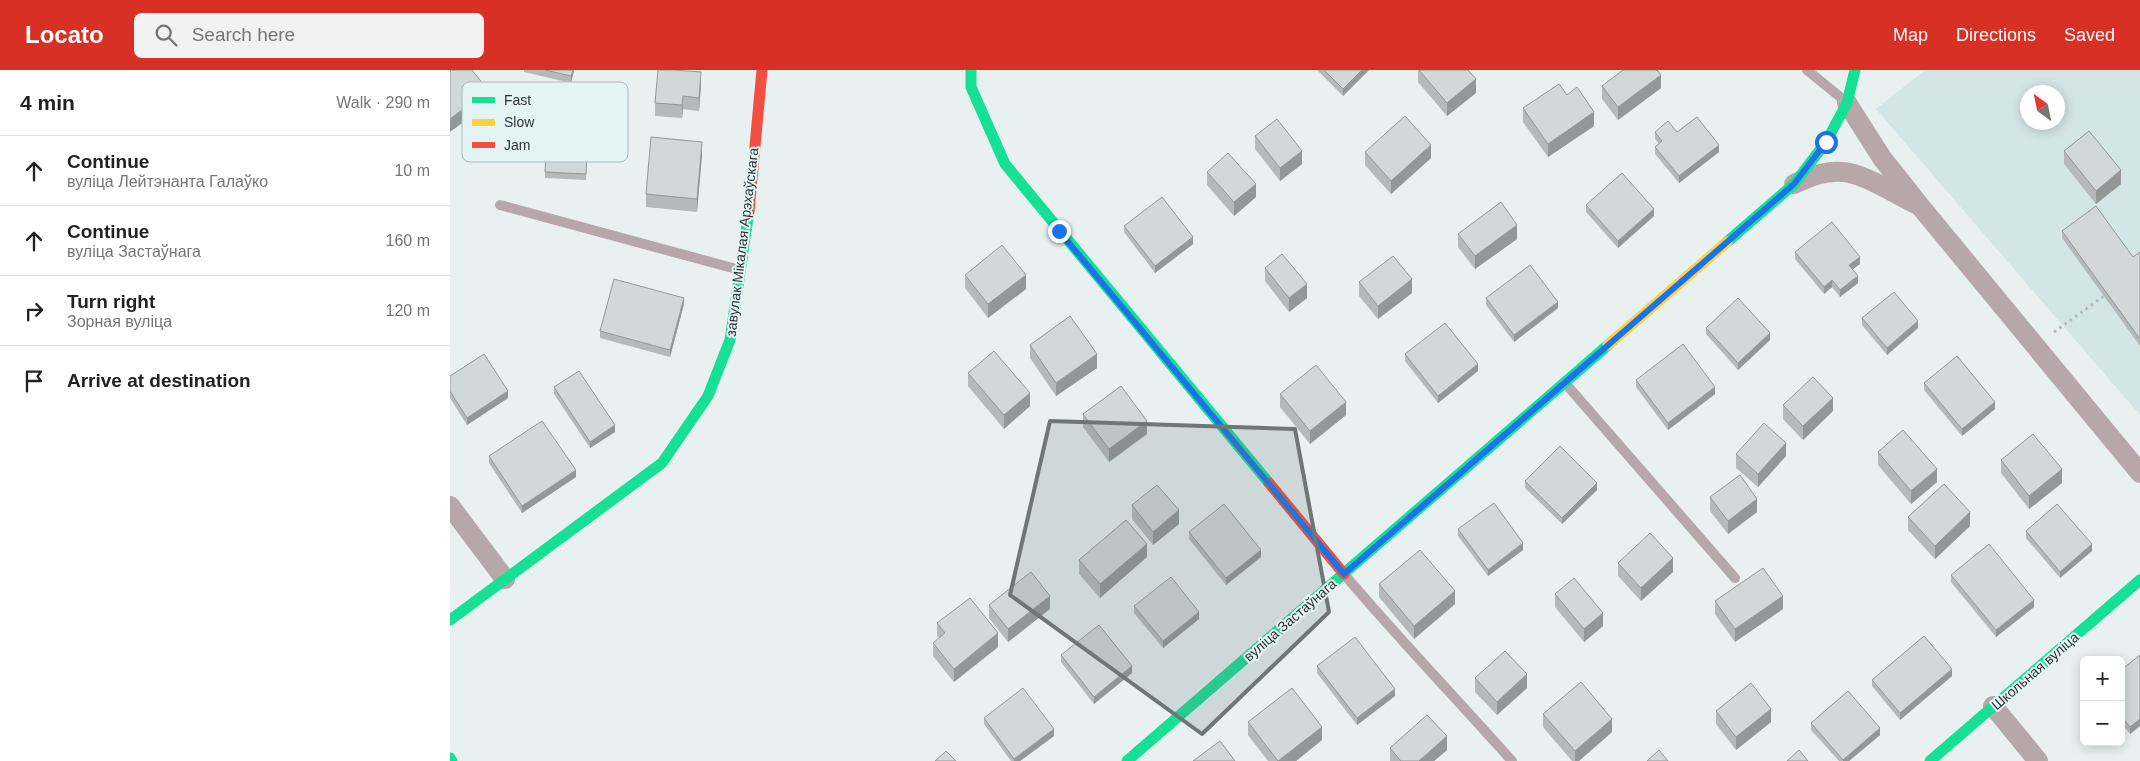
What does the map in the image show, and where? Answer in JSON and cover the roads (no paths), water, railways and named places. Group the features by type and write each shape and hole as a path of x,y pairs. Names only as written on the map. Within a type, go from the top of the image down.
{"street":[{"name":"завулак Мікалая Арэхаўскага","path":"450,620 662,463 708,396 730,340 747,229 762,70"},
{"path":"971,70 971,87 1005,164 1344,574"},
{"name":"вуліца Застаўнага","path":"1127,761 1794,184 1826,142 1847,103 1855,70"},
{"path":"1847,103 1882,158 1920,206 2140,473"},
{"path":"1794,184 1817,174 1844,172 1870,181 1920,206"},
{"path":"450,506 505,579"},
{"name":"Школьная вуліца","path":"1930,761 2140,580"},
{"path":"1993,706 2038,761"}],"lane":[{"path":"1807,70 1847,103"},
{"path":"500,205 741,270"},
{"path":"1565,382 1734,578"},
{"path":"1344,574 1512,761"}]}
